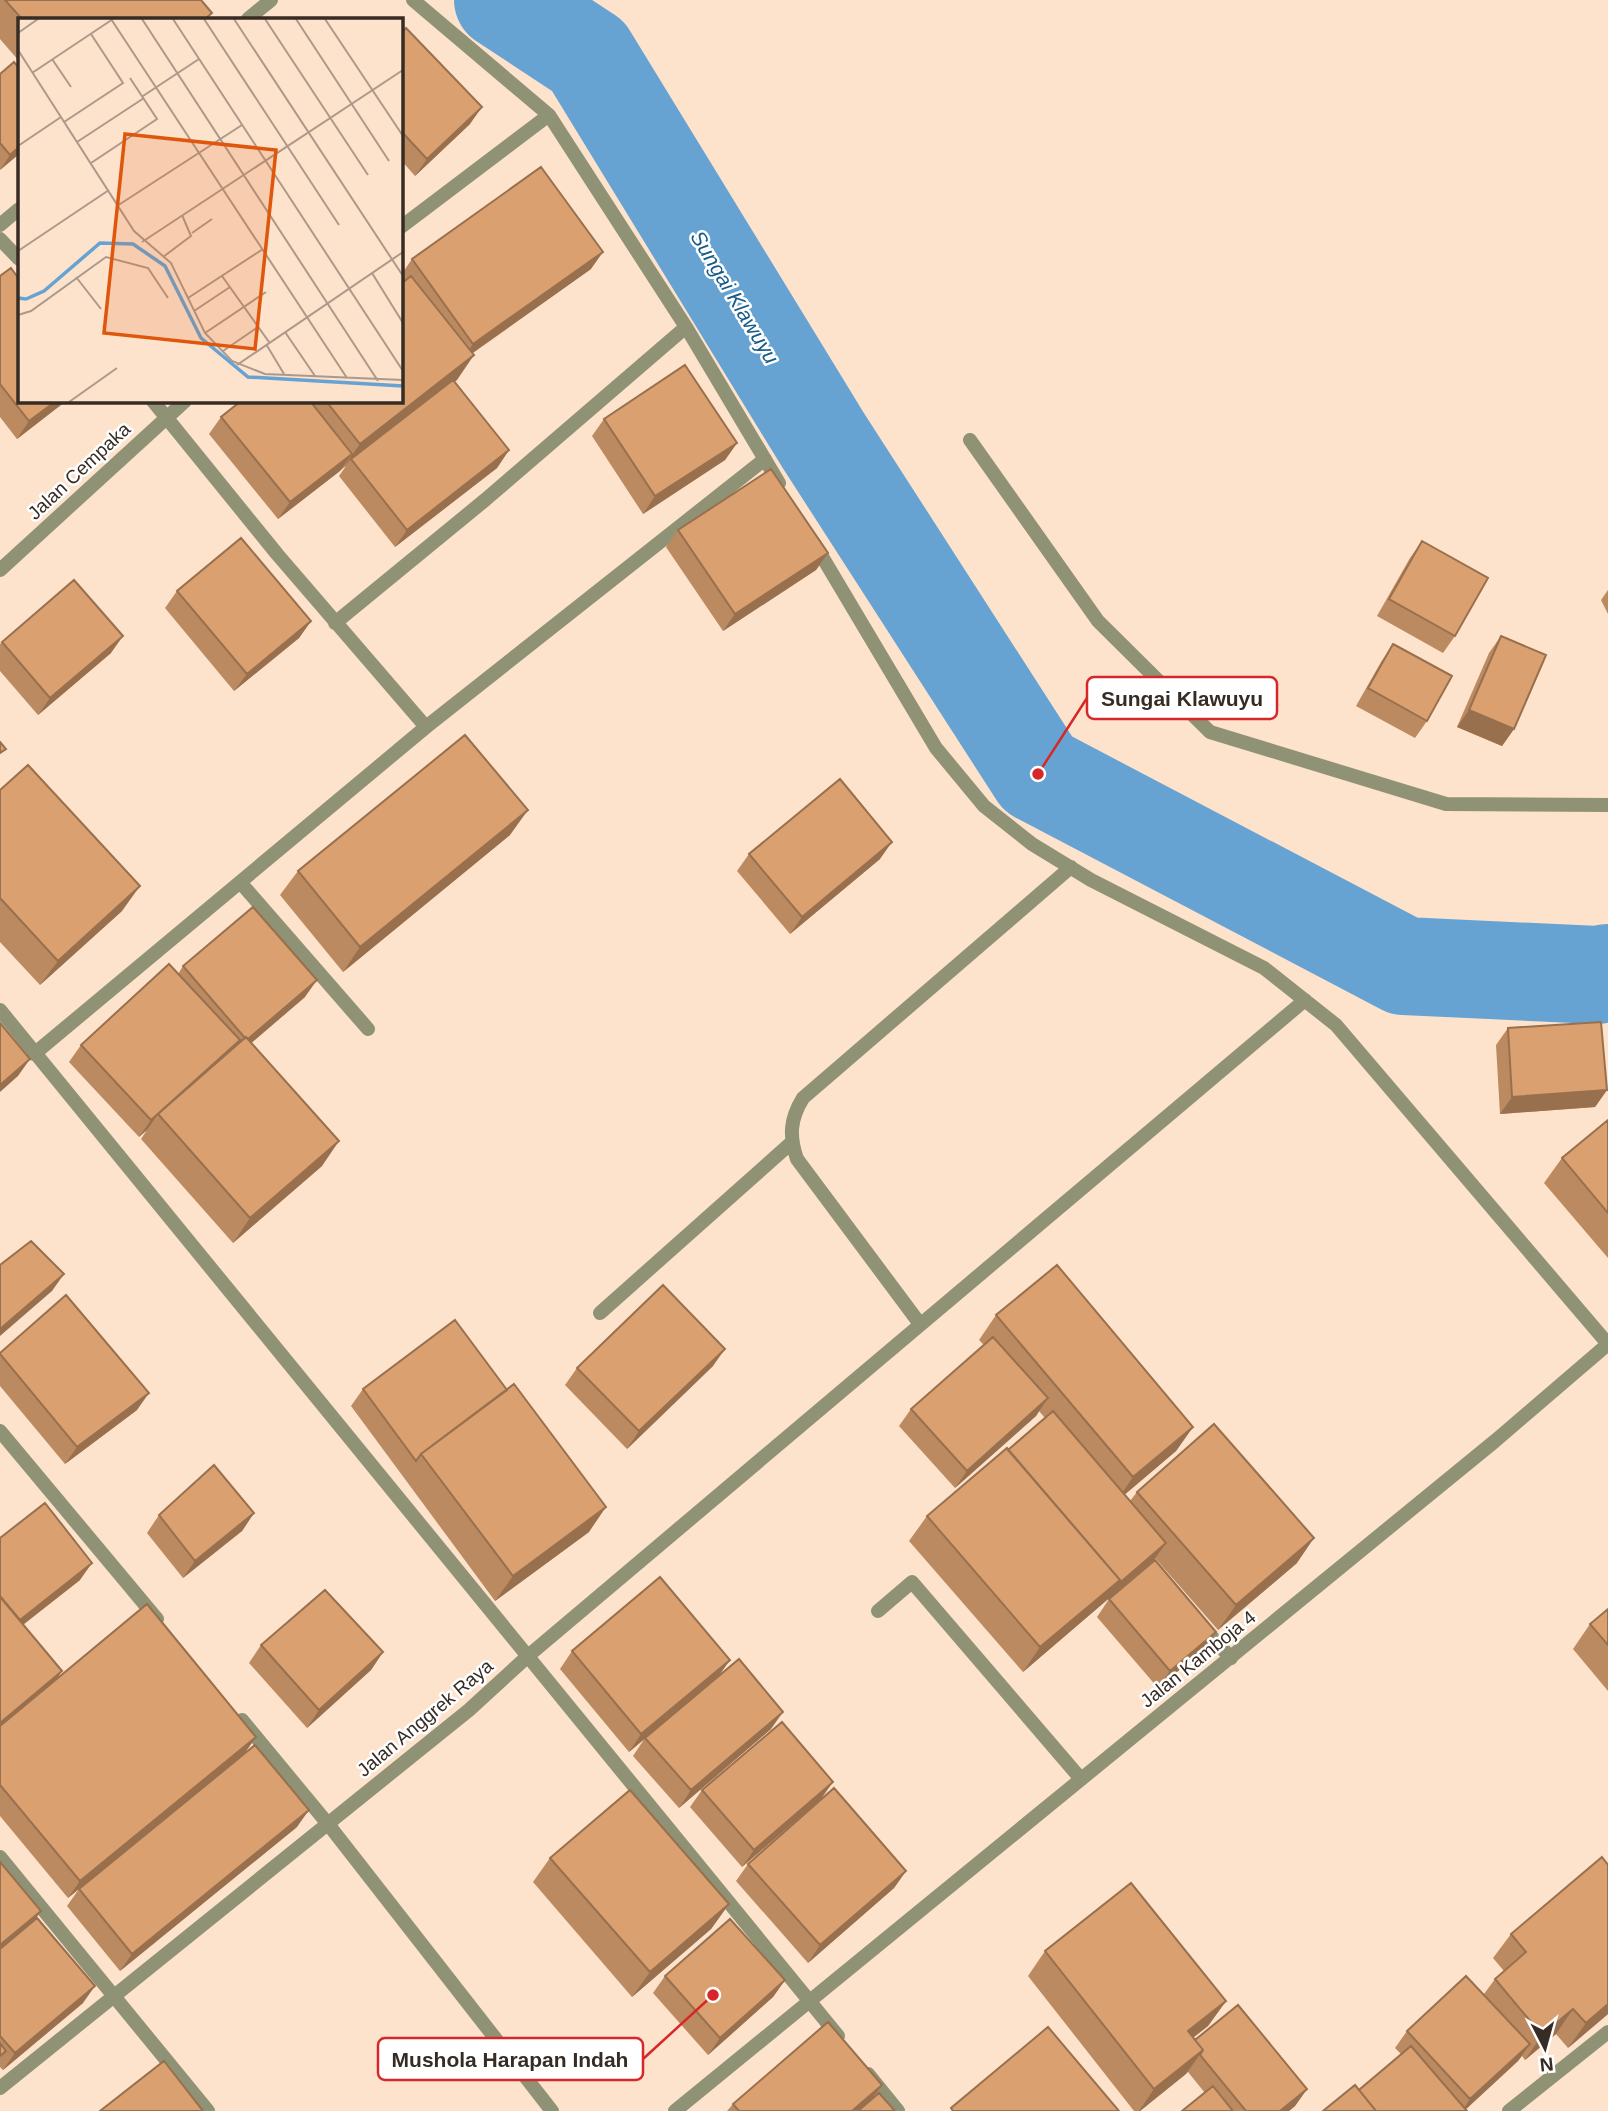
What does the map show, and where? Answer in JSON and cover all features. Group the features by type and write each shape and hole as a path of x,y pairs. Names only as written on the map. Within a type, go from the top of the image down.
{"street":[{"path":"249,18 271,0"},
{"path":"413,0 549,115 685,327 786,495"},
{"path":"402,226 549,115"},
{"path":"0,225 18,210"},
{"path":"0,239 18,258"},
{"path":"335,622 485,499 685,327"},
{"path":"154,402 335,622 426,727"},
{"name":"Jalan Cempaka","path":"0,570 184,402"},
{"path":"970,440 1098,621 1210,732 1446,804 1608,804"},
{"path":"34,1054 426,727 765,459"},
{"path":"808,531 936,748 984,806 1032,844 1071,867 1264,968 1336,1025 1402,1099 1494,1212 1608,1344"},
{"path":"920,1324 817,1189 797,1158 791,1143 792,1123 803,1098 1071,867"},
{"path":"240,881 368,1029"},
{"name":"Jalan Anggrek Raya","path":"0,2088 469,1710 528,1656 1305,1000"},
{"path":"0,1010 898,2111"},
{"path":"600,1313 791,1143"},
{"name":"Jalan Kamboja 4","path":"675,2111 1495,1441 1608,1344"},
{"path":"0,1431 169,1632"},
{"path":"878,1611 912,1582 1081,1779"},
{"path":"1187,1609 1231,1658"},
{"path":"231,1707 328,1824 552,2111"},
{"path":"0,1857 208,2111"},
{"path":"1509,2111 1608,2032"}],"building":[{"path":"5,0 201,0 212,13 206,18 21,18"},
{"path":"406,28 482,107 427,159 402,132 402,32"},
{"path":"14,62 18,67 18,148 10,155 0,143 0,74"},
{"path":"541,167 603,252 473,344 412,259"},
{"path":"11,268 18,278 18,402 55,402 29,421 0,384 0,276"},
{"path":"411,276 474,355 360,444 327,402 402,402 402,283"},
{"path":"685,365 737,443 655,496 604,419"},
{"path":"453,380 509,450 407,530 351,459"},
{"path":"240,402 311,402 352,454 290,502 221,417"},
{"path":"771,469 828,553 735,614 678,530"},
{"path":"241,538 311,621 247,674 177,591"},
{"path":"1422,541 1488,578 1455,636 1389,599"},
{"path":"74,580 123,636 50,698 2,642"},
{"path":"1501,636 1546,655 1514,729 1469,710"},
{"path":"1393,644 1452,676 1427,721 1368,688"},
{"path":"465,735 528,810 360,947 298,871"},
{"path":"0,742 6,749 0,753"},
{"path":"28,765 140,886 58,961 0,898 0,790"},
{"path":"840,779 892,842 802,917 749,854"},
{"path":"253,907 317,980 248,1039 183,966"},
{"path":"169,964 240,1040 151,1120 81,1045"},
{"path":"1601,1022 1607,1090 1512,1097 1508,1028"},
{"path":"0,1023 30,1059 0,1085"},
{"path":"246,1037 339,1141 250,1218 158,1114"},
{"path":"1608,1120 1608,1213 1562,1158"},
{"path":"31,1241 64,1274 0,1329 0,1265"},
{"path":"1057,1265 1193,1427 1133,1477 996,1315"},
{"path":"663,1285 725,1349 639,1431 577,1368"},
{"path":"66,1295 149,1393 77,1447 0,1354"},
{"path":"455,1320 507,1390 421,1454 416,1461 363,1389"},
{"path":"993,1337 1048,1398 967,1471 911,1409"},
{"path":"514,1384 606,1507 513,1576 421,1454"},
{"path":"1053,1411 1166,1543 1115,1587 1120,1580 1008,1450"},
{"path":"1214,1424 1314,1538 1236,1605 1137,1492"},
{"path":"1007,1448 1120,1580 1040,1647 927,1516"},
{"path":"214,1465 254,1513 195,1561 159,1515"},
{"path":"45,1503 92,1563 20,1620 0,1596 0,1538"},
{"path":"1155,1560 1216,1632 1170,1671 1109,1599"},
{"path":"660,1577 730,1660 641,1734 572,1651"},
{"path":"325,1590 383,1652 319,1710 261,1645"},
{"path":"0,1597 62,1671 0,1723"},
{"path":"147,1604 256,1737 80,1881 0,1785 0,1726"},
{"path":"1608,1609 1608,1645 1590,1624"},
{"path":"739,1659 783,1712 691,1790 645,1738"},
{"path":"782,1722 833,1782 754,1850 702,1790"},
{"path":"255,1745 309,1810 132,1954 79,1889"},
{"path":"834,1788 906,1871 820,1945 748,1864"},
{"path":"630,1790 729,1904 650,1972 550,1858"},
{"path":"1602,1857 1608,1865 1608,2004 1586,2023 1573,2009 1542,2035 1495,1979 1526,1952 1511,1934"},
{"path":"0,1862 41,1911 0,1945"},
{"path":"1131,1883 1226,2001 1188,2031 1203,2050 1154,2089 1045,1951"},
{"path":"37,1918 95,1986 15,2053 0,2036 0,1949"},
{"path":"730,1919 785,1980 720,2038 665,1976"},
{"path":"1466,1976 1530,2044 1470,2099 1407,2031"},
{"path":"1238,2005 1307,2089 1280,2111 1246,2111 1200,2055 1203,2050 1195,2040"},
{"path":"828,2022 882,2085 852,2111 739,2111 733,2104"},
{"path":"1048,2027 1119,2111 953,2111 951,2108"},
{"path":"0,2043 6,2051 0,2056"},
{"path":"1411,2046 1467,2111 1376,2111 1359,2090"},
{"path":"164,2061 203,2111 100,2111"},
{"path":"1355,2085 1376,2111 1323,2111"},
{"path":"1213,2086 1233,2111 1182,2111"},
{"path":"879,2093 895,2111 858,2111"}],"waterway":[{"name":"Sungai Klawuyu","path":"503,0 588,56 823,440 1038,774 1404,966 1597,975 1608,973"}],"place":[{"name":"Sungai Klawuyu","path":"1038,774"},
{"name":"Mushola Harapan Indah","path":"713,1995"}]}
